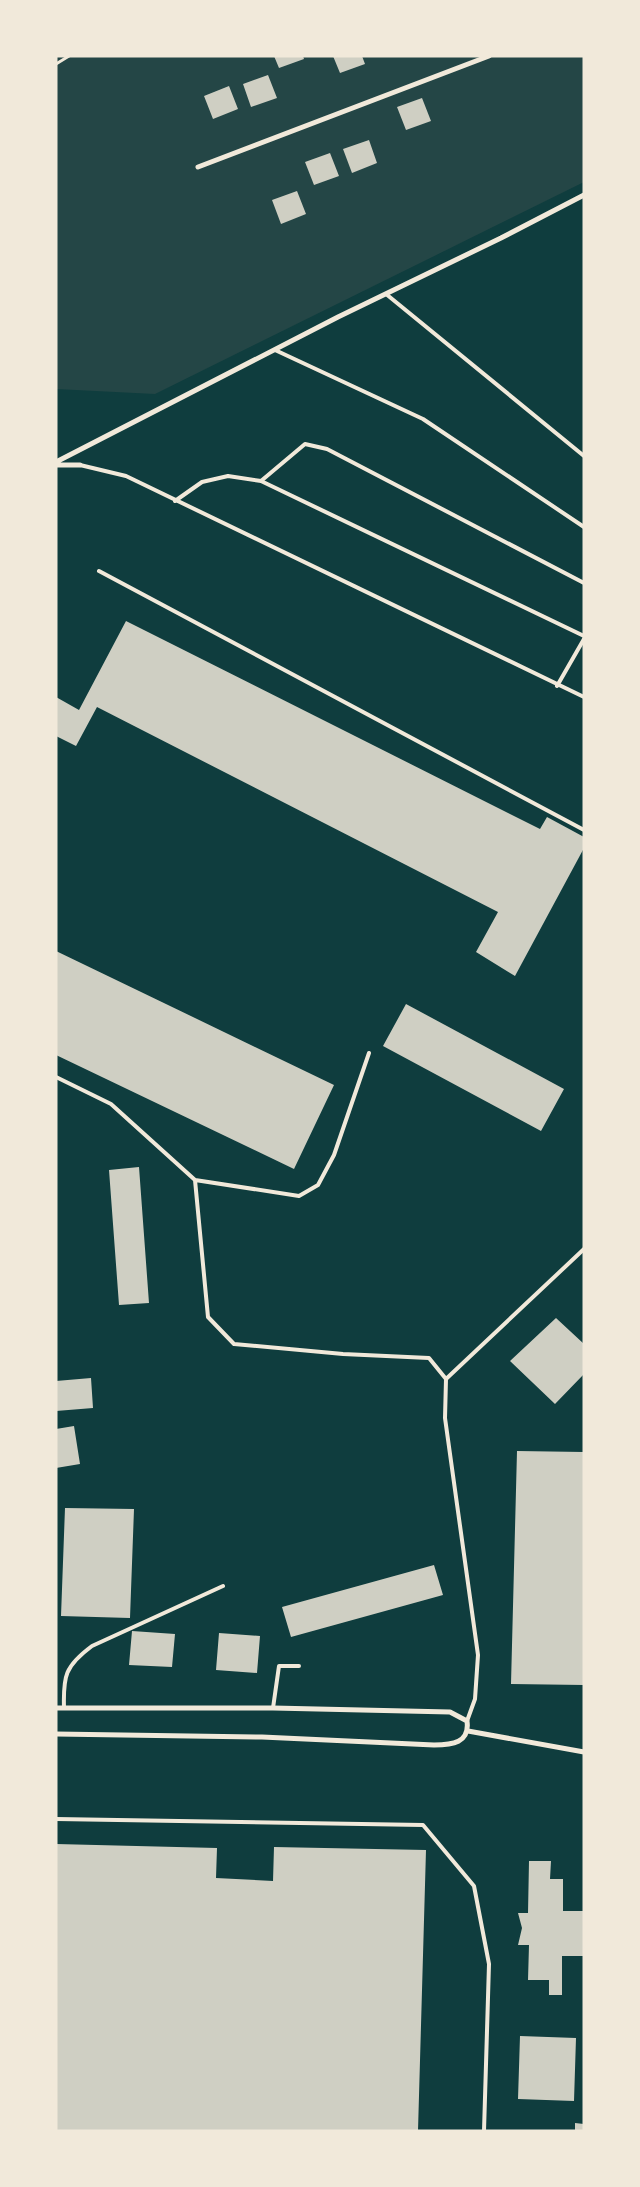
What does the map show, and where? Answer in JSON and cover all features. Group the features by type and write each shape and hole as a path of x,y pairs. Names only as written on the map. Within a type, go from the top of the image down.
{"street":[{"path":"198,167 489,56"},
{"path":"56,463 275,350 584,195"},
{"path":"56,463 80,465"},
{"path":"56,1708 273,1708 450,1712 467,1721 468,1731 464,1738 456,1743 434,1745 262,1737 56,1734"},
{"path":"468,1731 584,1752"}],"lane":[{"path":"386,294 584,456"},
{"path":"275,350 423,419 584,527"},
{"path":"261,481 305,444 326,449 584,582"},
{"path":"80,465 126,476 584,698"},
{"path":"175,501 202,482 228,476 261,481 584,638 557,686"},
{"path":"99,570 584,830"},
{"path":"56,1077 110,1104 195,1180 299,1196 318,1185 334,1155 369,1053"},
{"path":"195,1180 208,1317 234,1344 343,1354 429,1358 446,1379 445,1418 478,1655 475,1699 467,1721"},
{"path":"446,1379 584,1249"},
{"path":"64,1708 63,1681 73,1660 92,1646 223,1586"},
{"path":"273,1708 278,1666 299,1666"},
{"path":"56,1819 423,1825 474,1886 488,1964 484,2131"}],"path":[{"path":"56,64 69,56"}],"shaded area":[{"path":"56,56 584,56 584,182 155,394 56,389"}],"building":[{"path":"274,56 303,56 304,59 279,68"},
{"path":"333,56 362,56 365,64 340,73"},
{"path":"268,75 277,98 251,107 243,84"},
{"path":"229,86 238,109 213,119 204,96"},
{"path":"422,98 431,121 406,130 397,107"},
{"path":"369,140 377,163 352,173 343,149"},
{"path":"330,153 339,176 314,185 305,162"},
{"path":"297,191 306,214 281,224 272,200"},
{"path":"126,621 540,829 547,817 584,837 584,848 515,976 476,952 498,912 97,707 76,746 56,736 56,697 79,710"},
{"path":"56,951 334,1085 294,1169 56,1055"},
{"path":"406,1004 564,1089 541,1131 383,1046"},
{"path":"139,1167 149,1303 119,1305 109,1170"},
{"path":"556,1318 584,1344 584,1374 555,1404 510,1361"},
{"path":"91,1378 93,1408 56,1411 56,1381"},
{"path":"74,1426 80,1464 56,1468 56,1429"},
{"path":"517,1451 584,1452 584,1685 511,1684"},
{"path":"65,1508 134,1509 130,1618 61,1616"},
{"path":"434,1565 443,1595 291,1637 282,1607"},
{"path":"132,1631 175,1634 172,1667 129,1665"},
{"path":"219,1633 260,1636 257,1673 216,1670"},
{"path":"56,1844 217,1848 216,1878 273,1881 274,1847 426,1850 418,2131 56,2131"},
{"path":"529,1861 551,1861 550,1879 563,1879 563,1911 584,1911 584,1956 562,1956 562,1995 549,1995 549,1980 528,1980 529,1945 518,1945 522,1928 518,1913 528,1913"},
{"path":"520,2036 576,2038 574,2101 518,2099"},
{"path":"575,2123 584,2124 584,2131 575,2131"}]}
